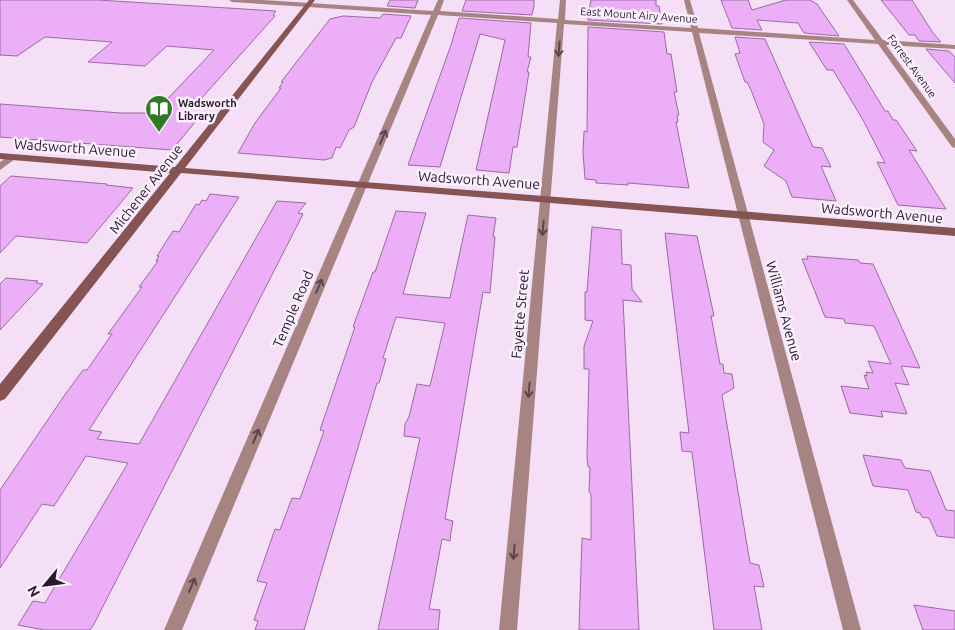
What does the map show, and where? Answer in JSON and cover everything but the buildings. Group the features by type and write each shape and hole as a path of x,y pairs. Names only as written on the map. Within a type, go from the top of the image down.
{"main road":[{"name":"Michener Avenue","path":"0,395 310,3"},
{"name":"Wadsworth Avenue","path":"0,156 955,232"}],"street":[{"name":"East Mount Airy Avenue","path":"232,0 310,3 435,14 955,47"},
{"name":"Temple Road","path":"173,630 441,0"},
{"name":"Fayette Street","path":"508,630 563,0"},
{"name":"Williams Avenue","path":"687,0 852,630"},
{"name":"Forrest Avenue","path":"850,0 955,145"},
{"path":"0,167 12,157"}],"place":[{"name":"Wadsworth Library","path":"159,133"}]}
